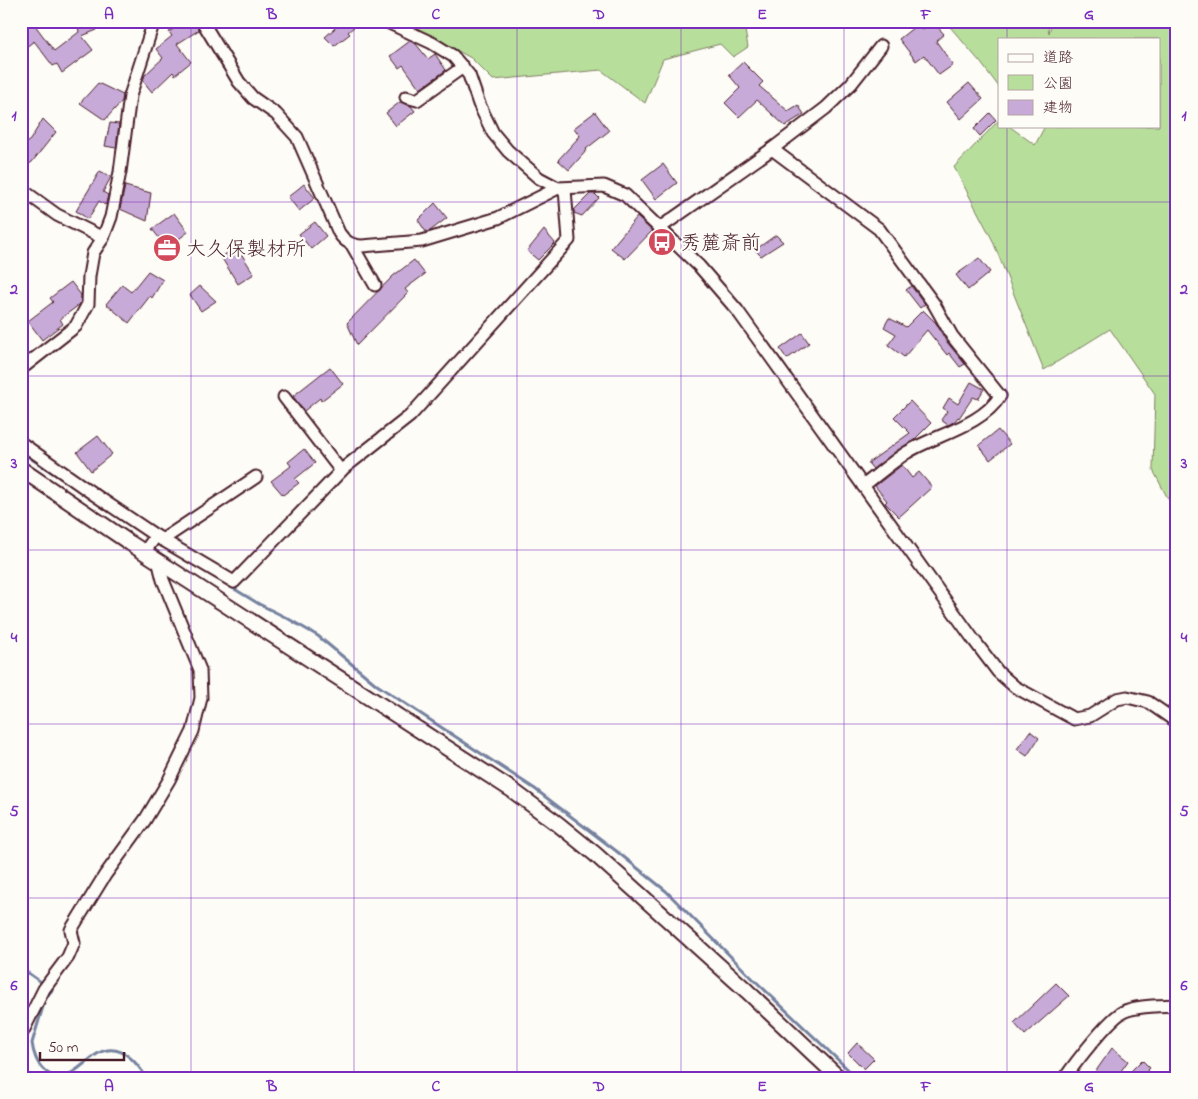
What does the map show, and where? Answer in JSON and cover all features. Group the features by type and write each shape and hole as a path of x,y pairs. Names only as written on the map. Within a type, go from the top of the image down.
{"street":[{"path":"21,369 76,326 88,304 89,276 93,253 103,238 111,217 120,172 130,96 154,21"},
{"path":"202,21 239,82 253,98 276,114 297,137 339,233 343,240 352,245 362,246 422,241 498,218 562,188 604,186 625,195 699,266 737,310 972,639 998,672 1015,686 1074,719 1090,716 1117,699 1127,697 1148,702 1177,722"},
{"path":"385,21 432,43 453,56 469,75 479,104 493,133 508,151 539,178 562,188"},
{"path":"660,227 772,150 826,108 851,84 881,46"},
{"path":"406,97 417,100 463,67"},
{"path":"772,150 879,229 934,304 952,336 1000,396 994,405 964,426 933,439 906,454 863,486"},
{"path":"21,469 154,542 234,582 338,467 410,416 569,240 562,188"},
{"path":"21,189 57,215 103,238"},
{"path":"352,245 375,285"},
{"path":"284,397 338,467"},
{"path":"21,442 92,493 154,542 163,580 200,670 201,698 193,731 169,780 145,820 100,883 70,930 73,938 68,957 47,984 21,1035"},
{"path":"154,542 256,477"},
{"path":"158,560 504,784 558,824 595,854 740,985 839,1078"},
{"path":"1065,1078 1110,1022 1124,1011 1151,1006 1177,1005"}],"green space":[{"path":"403,21 750,21 744,25 748,47 733,57 720,44 663,59 645,103 601,70 493,80 471,58"},
{"path":"945,21 1047,21 1049,33 1052,21 1177,21 1177,516 1153,470 1155,394 1110,329 1044,370 992,239 954,167 998,121 998,128 1012,128 1035,145 1044,128 1160,128 1160,38 998,38 998,86"}],"building":[{"path":"21,21 32,21 54,51 79,32 77,21 94,21 97,30 82,36 93,50 62,73 57,64 53,66 34,41 21,51"},
{"path":"185,21 194,21 199,30 177,44 191,62 175,75 173,72 152,92 143,81 145,75 163,58 156,49 172,36 169,32"},
{"path":"343,21 361,21 348,32 350,34 334,46 325,37"},
{"path":"932,21 944,34 936,41 953,65 939,75 924,55 916,61 899,39 918,24 922,30"},
{"path":"410,41 416,44 428,59 435,54 446,70 420,89 403,65 399,68 390,56"},
{"path":"743,62 763,82 759,86 788,111 798,105 804,114 785,126 757,100 739,117 725,103 740,88 729,75"},
{"path":"98,83 123,95 122,101 105,120 80,103"},
{"path":"969,83 983,99 961,119 947,102"},
{"path":"400,102 411,106 415,111 396,126 386,113"},
{"path":"595,112 609,131 586,149 569,170 558,160 580,136 574,128"},
{"path":"990,113 996,120 980,136 974,129"},
{"path":"43,119 56,132 32,162 21,170 21,147 30,140"},
{"path":"110,123 119,124 116,148 105,146"},
{"path":"663,164 677,183 656,199 642,180"},
{"path":"100,171 111,177 103,192 108,195 106,203 105,205 99,201 88,219 76,211"},
{"path":"304,184 315,198 299,211 288,197"},
{"path":"125,186 151,193 147,221 120,209"},
{"path":"590,194 595,194 599,198 582,216 574,213 574,210"},
{"path":"435,203 447,218 426,232 418,220"},
{"path":"174,213 188,232 167,248 152,229"},
{"path":"637,217 652,231 625,259 611,248"},
{"path":"315,222 326,236 311,249 299,234"},
{"path":"544,230 555,243 538,260 527,251"},
{"path":"776,235 783,242 761,256 755,250"},
{"path":"237,247 254,274 238,284 221,257"},
{"path":"979,258 990,272 968,290 956,275"},
{"path":"414,260 425,274 405,289 408,293 357,345 347,323 393,276"},
{"path":"148,271 163,280 152,298 150,296 129,323 106,304 122,285 131,292"},
{"path":"71,282 81,295 81,302 60,319 63,324 42,340 28,321 53,302 50,298"},
{"path":"200,286 216,301 201,311 190,295"},
{"path":"911,286 925,304 920,308 906,290"},
{"path":"923,310 936,323 946,341 965,364 960,367 949,353 947,355 927,330 904,357 888,345 896,334 884,327 889,318 906,327"},
{"path":"802,333 809,343 787,359 780,349"},
{"path":"330,367 343,384 321,401 320,398 304,411 293,396"},
{"path":"971,382 984,389 978,399 973,397 959,418 948,425 941,420 947,411 943,408 949,398 958,404"},
{"path":"910,401 931,423 914,440 873,469 868,463 910,433 894,417"},
{"path":"998,430 1010,444 990,460 979,445"},
{"path":"98,436 112,454 91,471 77,452"},
{"path":"304,449 315,463 295,479 299,483 283,495 271,481 291,466 288,462"},
{"path":"902,465 912,478 919,472 932,487 899,517 885,503 887,501 875,486"},
{"path":"1030,731 1039,738 1027,756 1017,749"},
{"path":"1056,983 1069,996 1025,1035 1014,1023"},
{"path":"857,1043 874,1059 864,1069 848,1053"},
{"path":"1112,1048 1128,1061 1116,1078 1091,1078"},
{"path":"1142,1060 1150,1068 1140,1078 1135,1078 1130,1072"}],"waterway":[{"path":"21,452 65,481"},
{"path":"205,571 259,604 318,636 377,685 535,789 615,850 666,891 747,973 857,1078"},
{"path":"21,968 52,990 45,1000 32,1043 39,1065 44,1070 53,1076 61,1077 77,1069 100,1052 114,1050 131,1058 147,1078"}],"place":[{"name":"秀麓斎前","path":"662,242"},
{"name":"大久保製材所","path":"167,248"}]}
